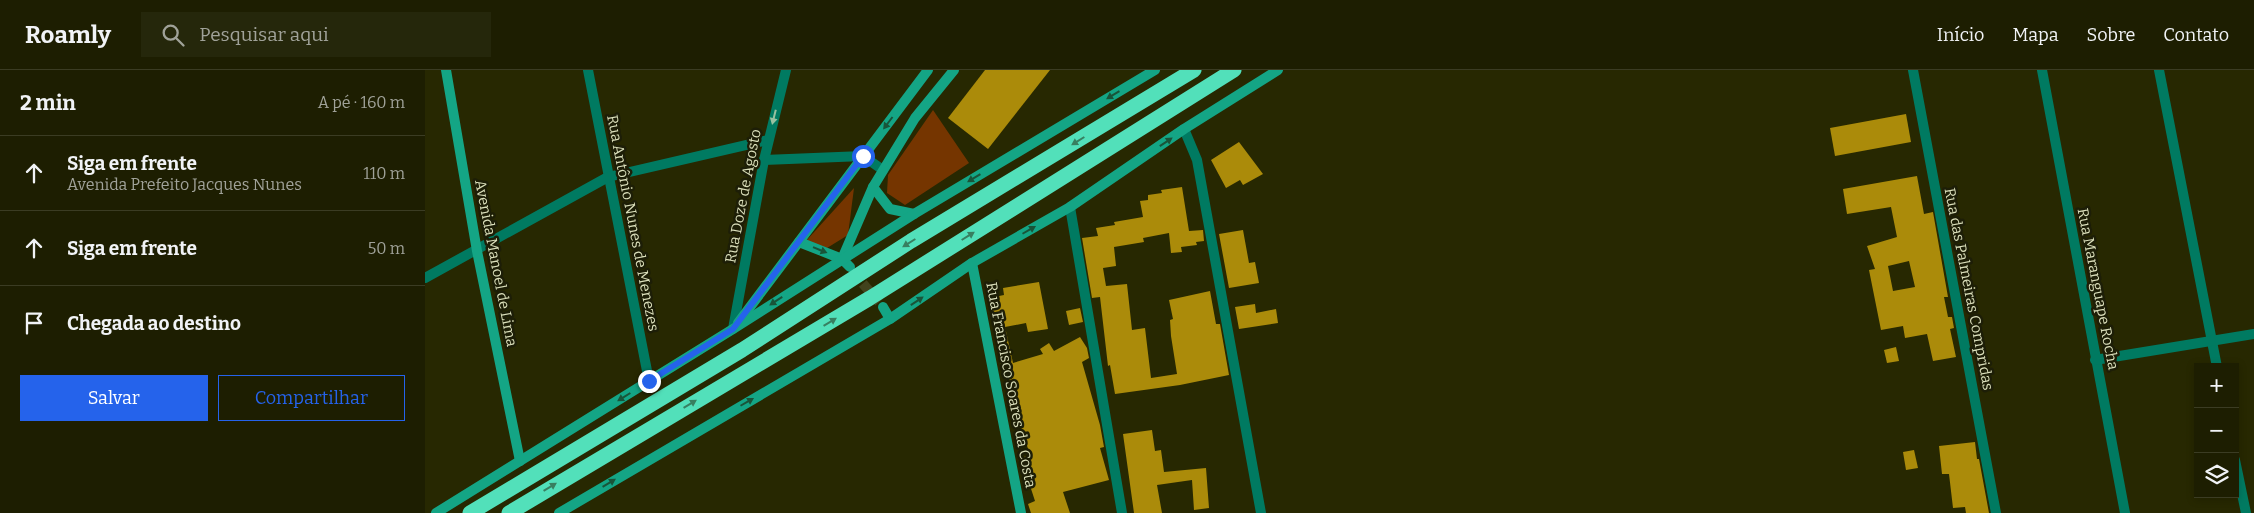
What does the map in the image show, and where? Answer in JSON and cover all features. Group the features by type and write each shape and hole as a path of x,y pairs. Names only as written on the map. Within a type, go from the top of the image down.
{"highway":[{"path":"470,513 742,350 911,241 1194,70"},
{"path":"509,513 869,298 1234,70"}],"main road":[{"name":"Avenida Manoel de Lima","path":"446,70 477,251 520,461"},
{"path":"733,329 928,70"},
{"path":"842,259 873,187 915,118 953,70"},
{"path":"436,513 733,329 914,214 1155,70"},
{"path":"559,513 891,319 972,263 1070,207 1184,129 1278,70"},
{"path":"900,106 915,118"},
{"path":"873,187 891,209 914,214"},
{"path":"799,242 842,259 850,267"},
{"name":"Rua Francisco Soares da Costa","path":"972,263 1021,513"},
{"path":"883,308 891,319"}],"street":[{"name":"Rua Antônio Nunes de Menezes","path":"588,70 649,381"},
{"name":"Rua Doze de Agosto","path":"733,329 764,160 786,70"},
{"name":"Rua das Palmeiras Compridas","path":"1913,70 1996,513"},
{"name":"Rua Maranguape Rocha","path":"2042,70 2125,513"},
{"path":"2159,70 2216,363"},
{"path":"1184,129 1197,160 1261,513"},
{"path":"425,278 609,177 769,140"},
{"path":"764,160 863,156 883,170"},
{"path":"1070,207 1122,513"},
{"path":"2095,360 2254,334"},
{"path":"2239,479 2246,513"}],"shaded area":[{"path":"933,110 969,163 905,205 887,193 888,175"},
{"path":"854,188 848,235 827,248 806,241"}],"building":[{"path":"985,70 1050,70 988,149 948,118"},
{"path":"1906,114 1911,142 1835,156 1830,128"},
{"path":"1239,142 1263,174 1243,185 1240,180 1226,188 1211,160"},
{"path":"1917,176 1924,214 1933,212 1948,297 1944,297 1948,317 1952,317 1954,328 1950,329 1956,357 1933,361 1927,334 1905,338 1903,326 1881,330 1869,270 1875,269 1867,246 1897,237 1891,207 1847,214 1843,189","holes":["1909,261 1915,287 1893,291 1888,266"]},
{"path":"1182,187 1189,231 1203,230 1204,241 1196,242 1197,245 1181,247 1182,252 1171,253 1169,233 1143,238 1144,242 1114,247 1116,266 1103,268 1106,286 1127,284 1132,330 1145,328 1151,378 1177,374 1171,336 1170,320 1173,319 1169,300 1210,291 1216,324 1220,324 1229,375 1180,385 1115,394 1110,365 1108,366 1100,297 1092,298 1082,238 1098,236 1096,228 1115,225 1114,222 1143,217 1140,201 1148,200 1148,195 1162,193 1161,190"},
{"path":"1243,230 1249,263 1255,262 1259,283 1229,288 1219,234"},
{"path":"1039,282 1048,329 1028,332 1026,323 1005,327 1013,363 1043,354 1040,349 1049,343 1054,351 1080,337 1087,348 1089,358 1082,362 1100,425 1104,447 1100,448 1109,480 1063,492 1070,513 1031,513 1028,504 1035,501 1021,458 1030,455 999,358 997,349 999,348 989,298 1004,295 1003,288"},
{"path":"1255,304 1256,313 1276,309 1278,323 1239,329 1235,307"},
{"path":"1080,308 1083,322 1069,325 1066,311"},
{"path":"1896,347 1899,361 1887,363 1884,350"},
{"path":"1152,430 1155,451 1161,450 1164,472 1206,468 1209,508 1194,510 1192,480 1157,485 1162,513 1134,513 1123,434"},
{"path":"1975,442 1989,513 1966,513 1965,507 1953,508 1949,474 1942,474 1939,446"},
{"path":"1914,450 1918,468 1906,470 1903,452"}],"tunnel":[{"path":"853,272 883,307"}],"route":[{"path":"649,381 733,329 863,156"}]}
